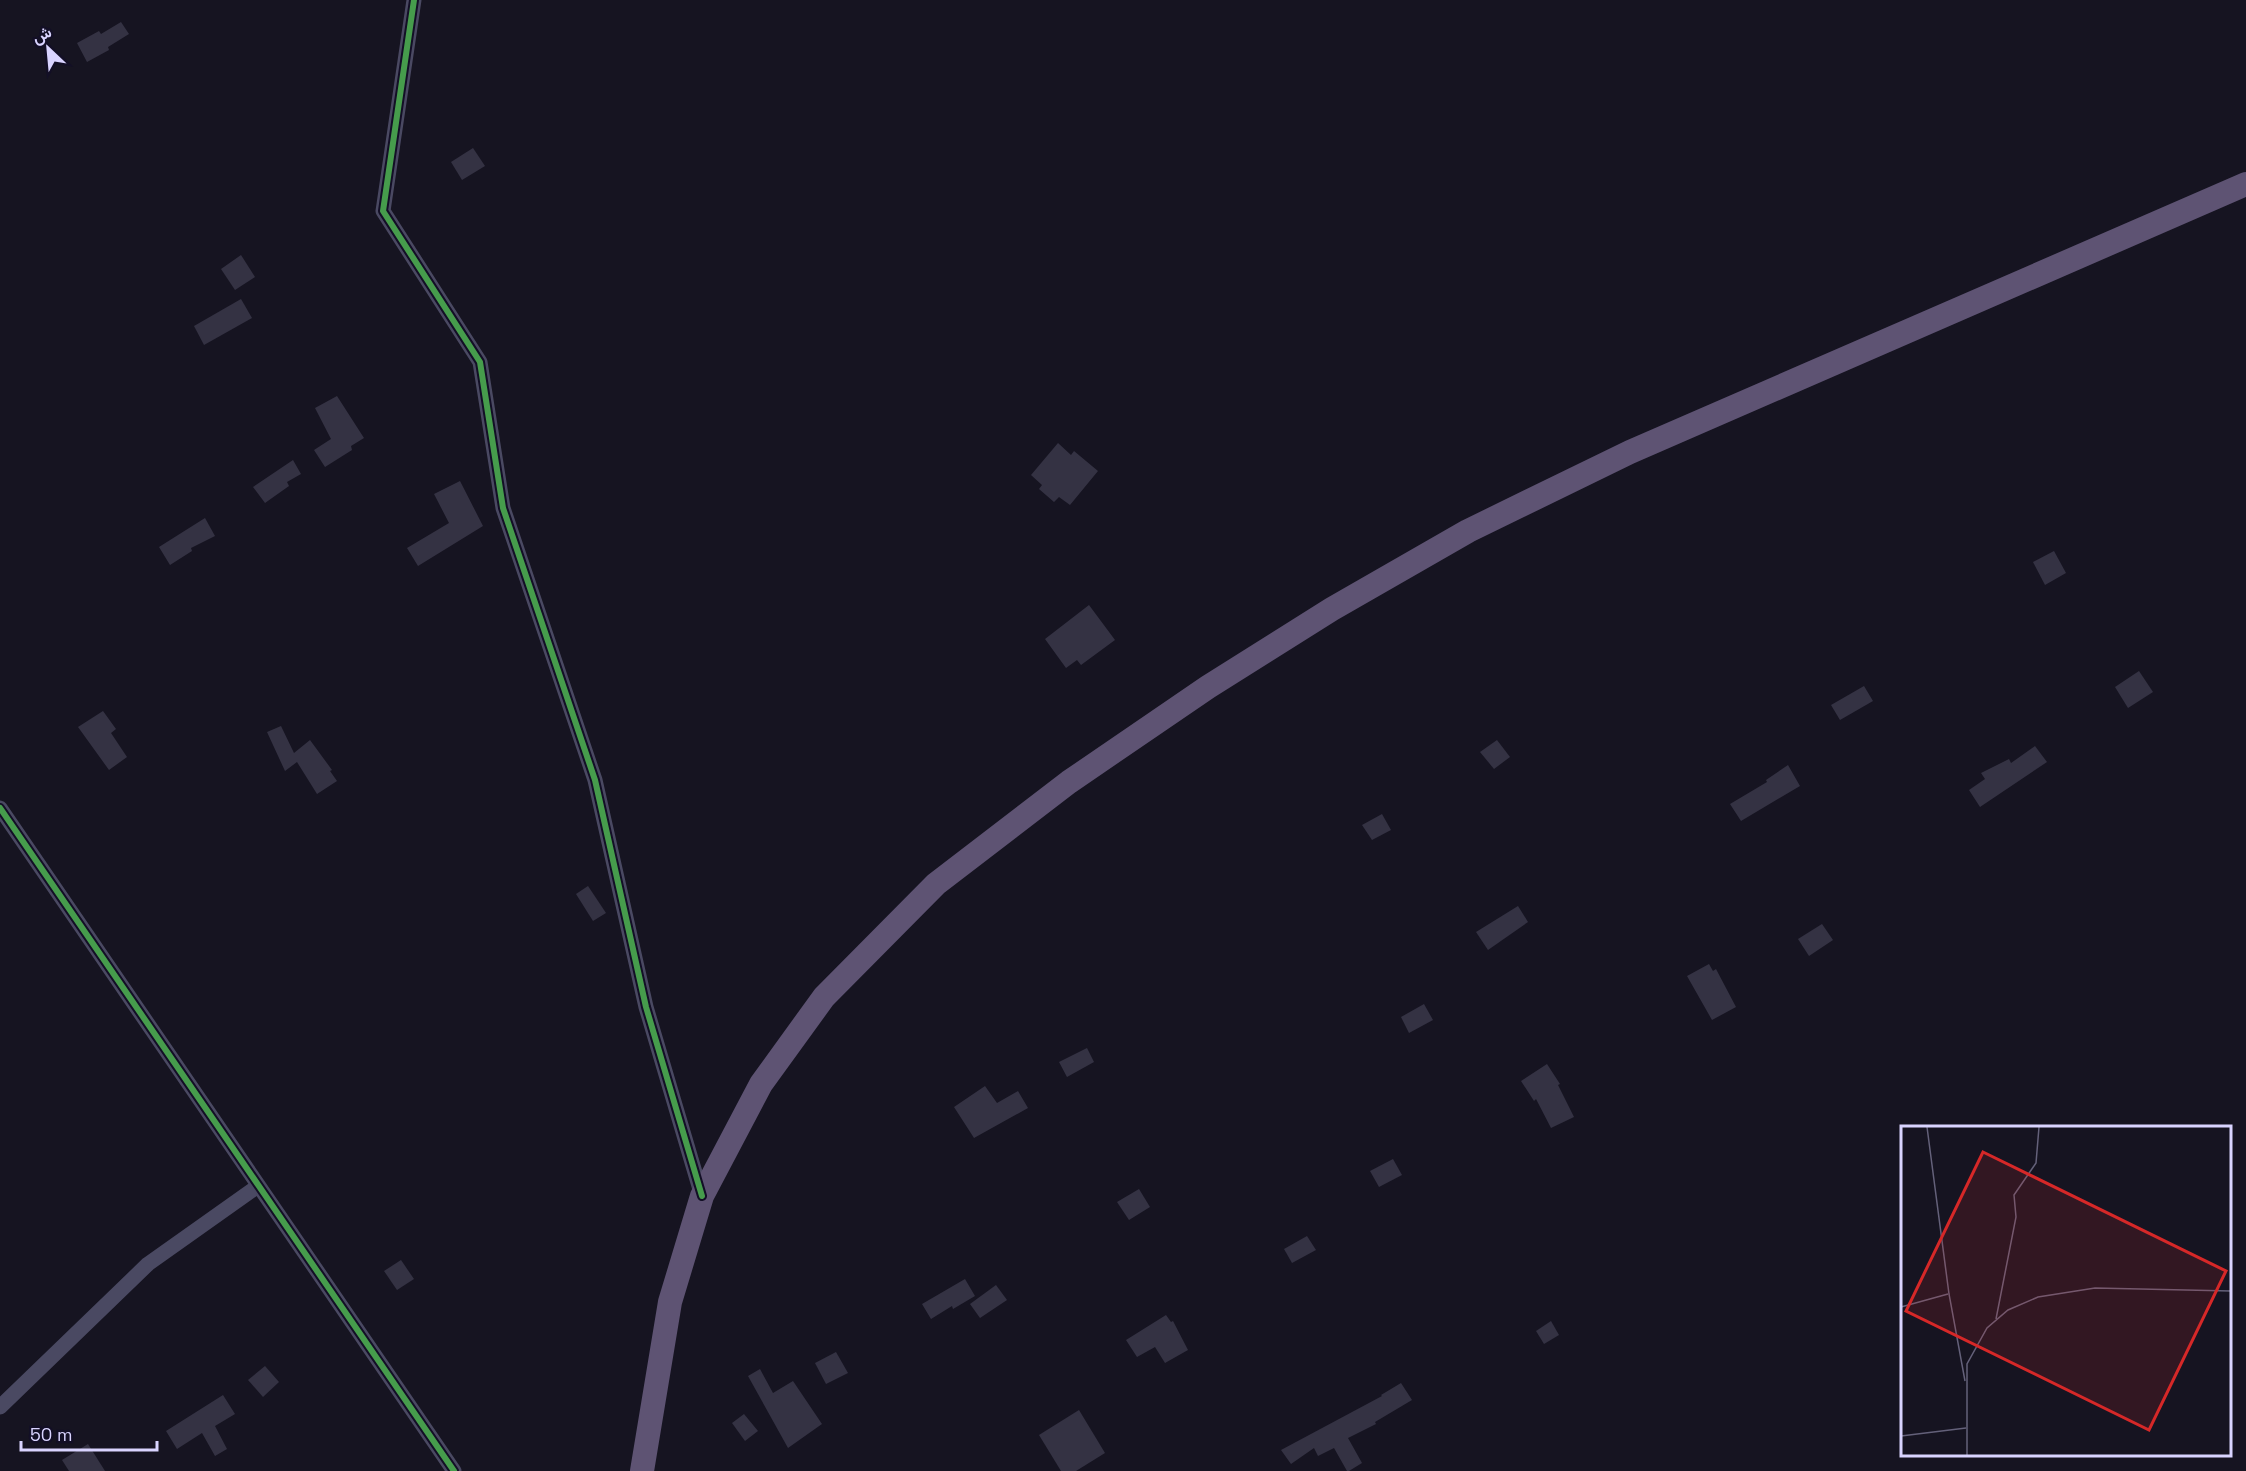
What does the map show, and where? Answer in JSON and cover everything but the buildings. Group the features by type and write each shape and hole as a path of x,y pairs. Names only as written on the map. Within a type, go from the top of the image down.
{"main road":[{"path":"642,1471 670,1302 702,1196 761,1084 824,997 928,892 1069,782 1208,687 1332,609 1468,531 1630,452 2246,184"}],"street":[{"path":"414,0 383,211 480,362 503,508 595,780 646,1007 702,1196"},
{"path":"0,808 454,1471"},
{"path":"0,1407 148,1264 258,1186"}],"cycle path":[{"path":"414,0 383,211 480,362 503,508 595,780 646,1007 702,1196"},
{"path":"0,808 454,1471"}]}
